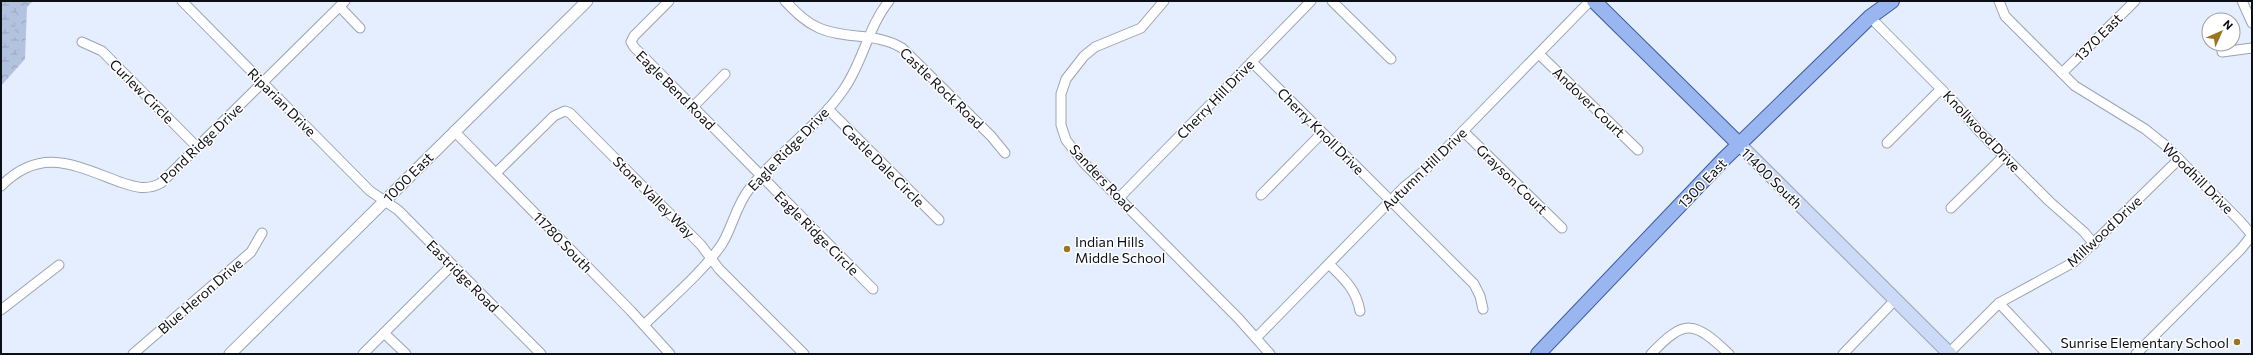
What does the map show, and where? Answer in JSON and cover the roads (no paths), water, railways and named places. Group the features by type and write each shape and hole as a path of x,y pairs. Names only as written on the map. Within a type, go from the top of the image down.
{"main road":[{"name":"11400 South","path":"1594,1 1949,354"},
{"name":"1300 East","path":"1870,17 1882,1"},
{"name":"1300 East","path":"1538,354 1740,145 1870,17 1892,1"}],"street":[{"name":"Riparian Drive","path":"182,1 370,191 384,200"},
{"name":"1000 East","path":"230,354 384,200 587,1"},
{"name":"Eagle Bend Road","path":"669,1 634,36 631,42 637,52 761,176"},
{"name":"Castle Rock Road","path":"785,1 806,21 818,28 831,32 885,39 902,48 991,136 1005,153"},
{"name":"Eagle Ridge Drive","path":"644,325 711,258 722,244 742,200 761,176 828,109 851,79 880,14 890,1"},
{"name":"Sanders Road","path":"1164,1 1142,28 1095,47 1084,56 1066,79 1062,94 1061,124 1066,140 1083,162 1257,337 1270,354"},
{"name":"Cherry Hill Drive","path":"1119,198 1311,1"},
{"path":"1332,1 1391,59"},
{"name":"Autumn Hill Drive","path":"1257,337 1390,201 1425,170 1590,1"},
{"name":"Woodhill Drive","path":"1999,1 2005,16 2062,73 2086,94 2155,136 2240,221 2252,235 2241,249 2136,354"},
{"name":"1370 East","path":"2062,73 2135,1"},
{"name":"Pond Ridge Drive","path":"1,186 21,170 40,162 49,161 76,165 140,188 152,188 160,183 197,148 342,4"},
{"path":"342,4 360,28"},
{"path":"2246,4 2252,23"},
{"name":"Knollwood Drive","path":"1870,17 2004,156 2049,201 2074,222 2094,244"},
{"name":"Curlew Circle","path":"82,42 102,51 197,148"},
{"path":"2241,49 2252,48"},
{"name":"Andover Court","path":"1539,54 1638,150"},
{"name":"Cherry Knoll Drive","path":"1252,62 1474,284 1480,296 1483,309"},
{"path":"693,107 725,74"},
{"path":"1887,143 1941,89"},
{"name":"Castle Dale Circle","path":"828,109 939,220"},
{"name":"Stone Valley Way","path":"496,173 554,116 565,110 575,116 604,145 623,167 701,245 719,269 804,354"},
{"name":"11780 South","path":"454,131 644,325 670,354"},
{"name":"Grayson Court","path":"1463,131 1562,228"},
{"path":"1261,195 1322,132"},
{"path":"1951,208 2004,156"},
{"name":"Millwood Drive","path":"1949,354 1999,303 2064,268 2094,244 2179,160"},
{"name":"Eagle Ridge Circle","path":"761,176 873,289"},
{"name":"Eastridge Road","path":"384,200 398,210 541,354"},
{"name":"Blue Heron Drive","path":"133,354 251,252 262,233"},
{"path":"1329,264 1352,286 1358,298 1360,311"},
{"path":"1,310 59,265"},
{"path":"363,354 452,265"},
{"path":"1843,354 1895,300"},
{"path":"1999,303 2047,354"},
{"path":"1651,354 1671,334 1686,328 1705,333 1729,354"},
{"path":"384,333 406,354"}],"place":[{"name":"Indian Hills Middle School","path":"1067,249"},
{"name":"Sunrise Elementary School","path":"2237,342"}]}
